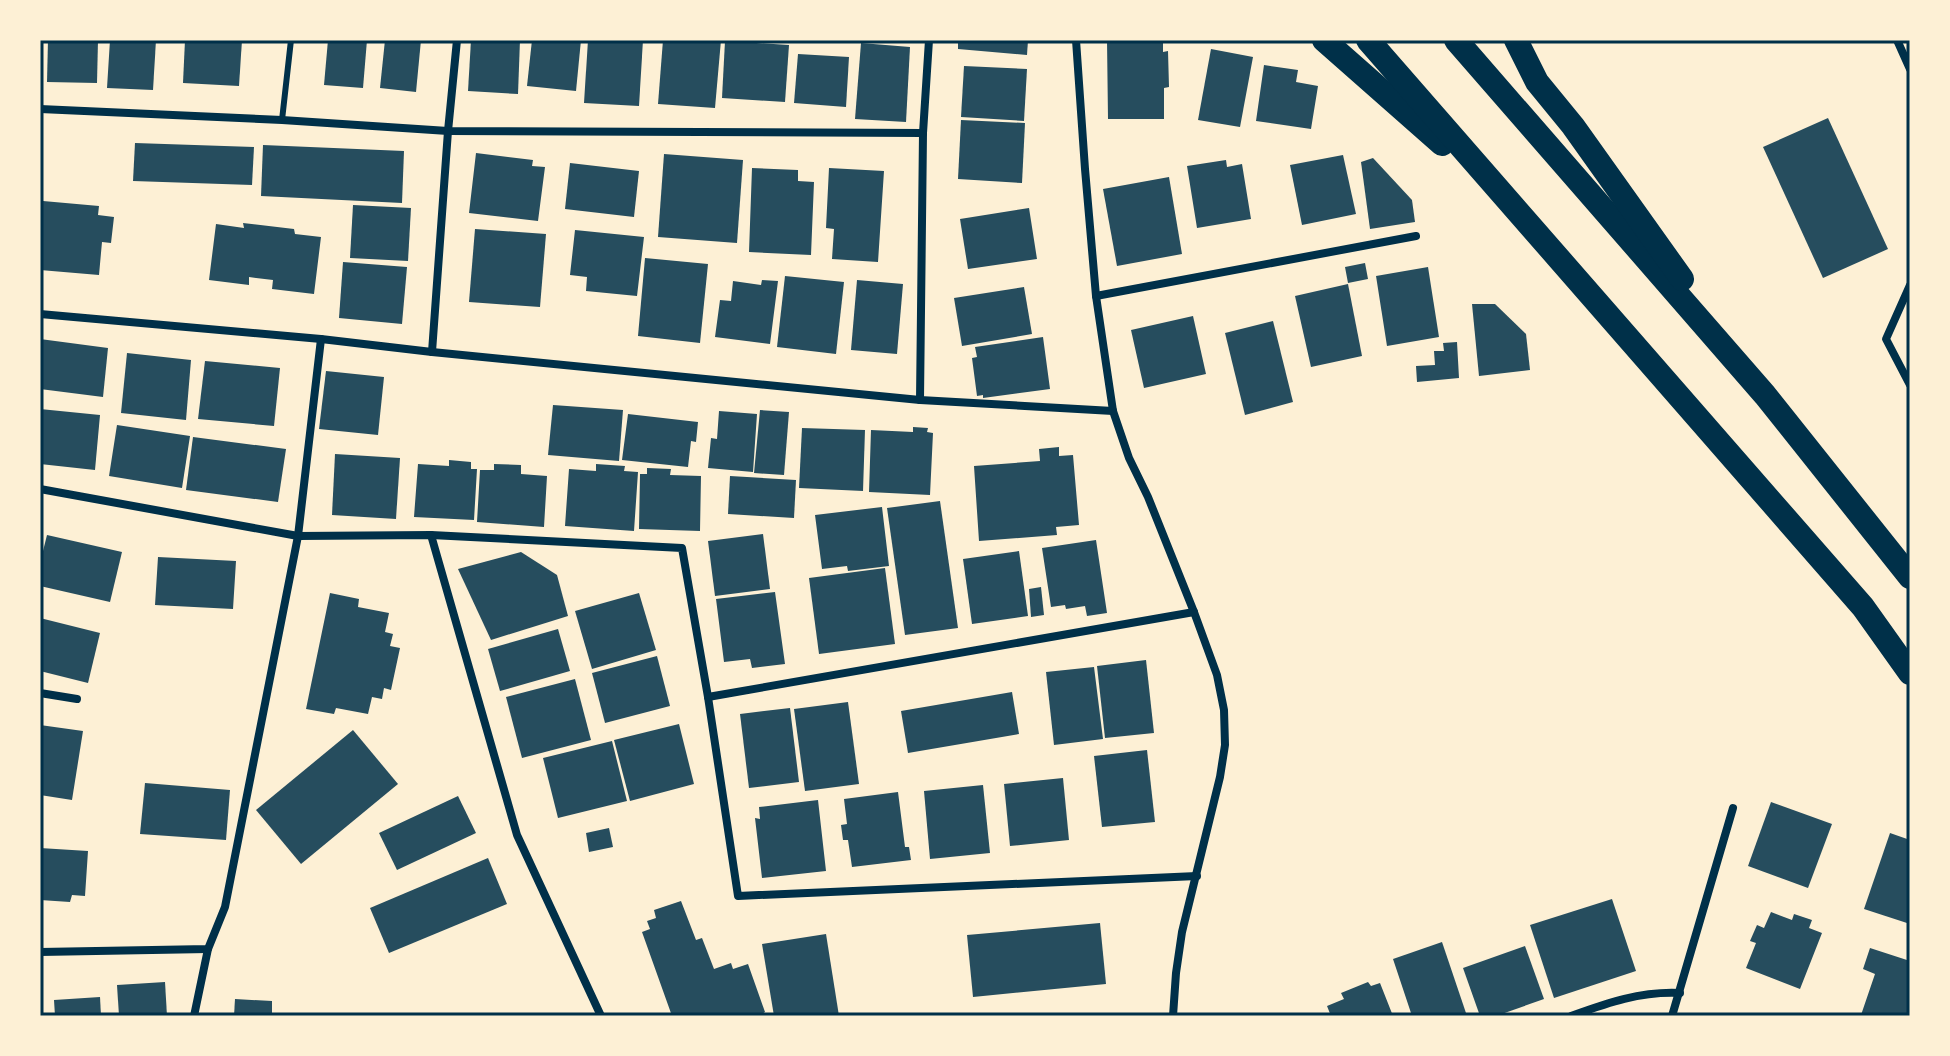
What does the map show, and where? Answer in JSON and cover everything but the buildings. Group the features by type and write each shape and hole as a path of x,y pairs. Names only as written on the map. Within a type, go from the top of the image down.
{"highway":[{"path":"1324,40 1506,199"},
{"path":"1368,40 1863,607 1910,673"},
{"path":"1456,40 1765,395 1910,577"},
{"path":"1516,40 1537,82 1573,126 1765,395"}],"street":[{"path":"432,352 457,40"},
{"path":"920,400 923,133 929,40"},
{"path":"1076,40 1096,296 1113,411 1129,458 1194,612 1217,675 1224,710 1225,745 1220,777 1182,932 1173,1016"},
{"path":"1897,40 1910,69"},
{"path":"40,109 448,131 923,133"},
{"path":"1096,296 1416,236"},
{"path":"1910,285 1886,339 1910,385"},
{"path":"40,314 321,339 920,400 1113,411"},
{"path":"194,1016 208,949 225,907 298,536 321,339"},
{"path":"40,489 298,536 431,535 682,548 738,896 1197,876"},
{"path":"431,535 517,835 601,1016"},
{"path":"708,697 1194,612"},
{"path":"40,693 77,699"},
{"path":"1672,1016 1733,808"},
{"path":"40,952 208,949"},
{"path":"1571,1016 1631,997 1661,992 1680,993"}],"lane":[{"path":"282,120 291,40"}]}
